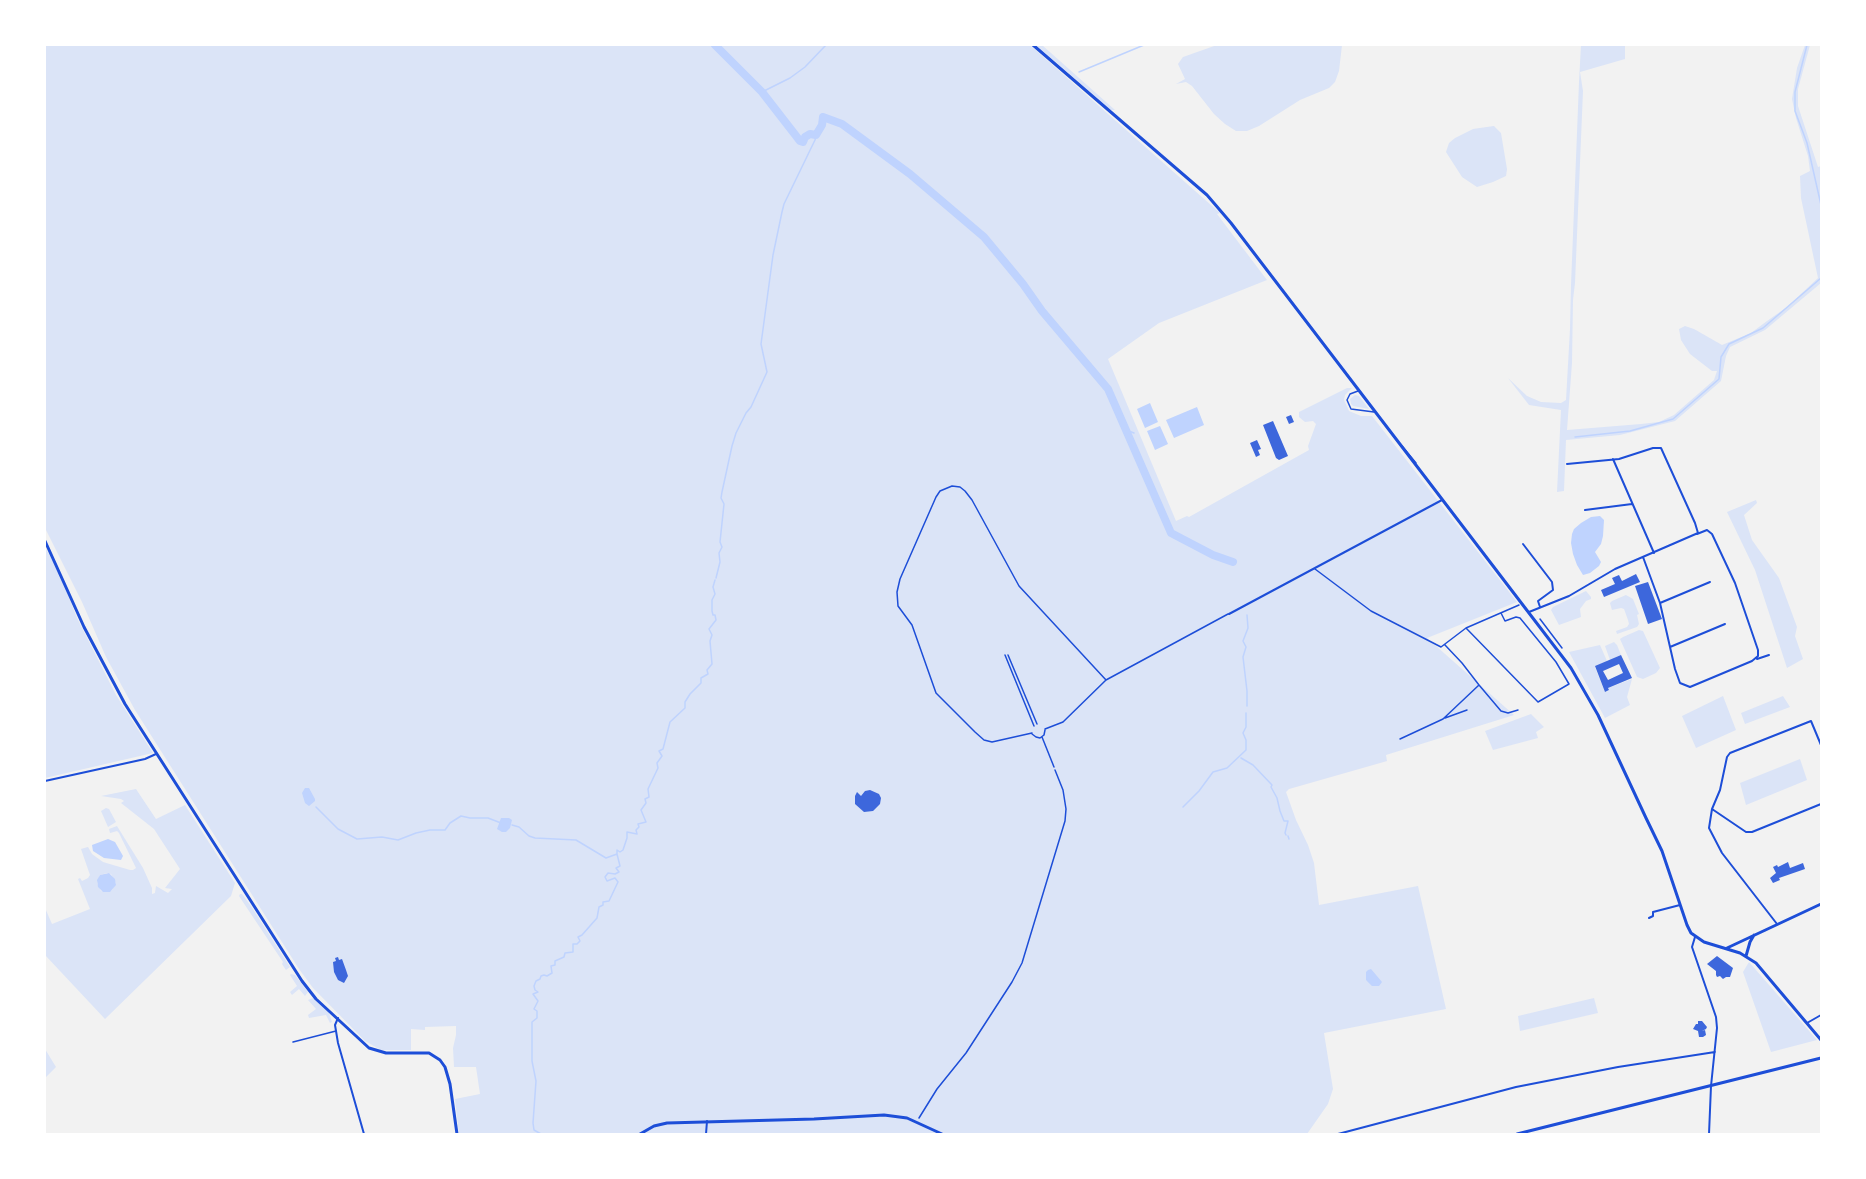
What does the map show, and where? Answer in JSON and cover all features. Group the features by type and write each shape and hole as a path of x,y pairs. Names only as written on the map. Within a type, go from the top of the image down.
{"street":[{"path":"1033,45 1215,203 1567,662 1598,715 1662,851 1688,928 1695,937 1704,942 1746,956 1761,968 1821,1040"},
{"path":"1567,464 1613,459 1661,448 1695,523 1697,534"},
{"path":"1613,459 1654,553"},
{"path":"1229,614 1442,500"},
{"path":"1585,510 1632,504"},
{"path":"1529,612 1569,597 1606,574 1707,531 1712,534 1735,583 1758,650 1758,656 1752,661"},
{"path":"45,542 107,671 156,754 309,991 362,1043 375,1051 429,1053 441,1060 450,1084 457,1134"},
{"path":"1523,544 1552,582 1553,590 1538,600 1540,607"},
{"path":"1643,557 1660,603 1678,679 1683,684 1690,687 1769,655"},
{"path":"1660,603 1710,582"},
{"path":"1670,647 1725,624"},
{"path":"1777,924 1718,847 1709,828 1712,809 1720,790 1727,757 1730,753 1811,721 1821,745"},
{"path":"45,781 145,759 156,754"},
{"path":"1712,809 1746,832 1752,832 1821,804"},
{"path":"1725,949 1821,904"},
{"path":"1649,918 1653,916 1653,912 1680,905"},
{"path":"1746,956 1751,939 1755,934"},
{"path":"1695,937 1692,947 1716,1017 1717,1028 1708,1134"},
{"path":"1735,951 1737,943"},
{"path":"1807,1023 1821,1015"},
{"path":"338,1018 335,1025 336,1031 364,1134"},
{"path":"1338,1134 1516,1087 1639,1063 1715,1052"},
{"path":"1517,1134 1821,1058"},
{"path":"640,1134 662,1124 872,1115 896,1116 916,1121 942,1134"},
{"path":"706,1134 707,1121"}],"lane":[{"path":"1358,391 1350,394 1347,400 1351,409 1375,412"},
{"path":"1032,733 992,742 984,740 975,732 936,693 912,625 898,606 897,592 900,579 940,491 956,486 968,494 1019,586 1106,680"},
{"path":"1315,569 1371,611 1441,647 1466,628 1519,605"},
{"path":"1466,628 1538,702 1569,684 1556,662 1520,618 1505,621 1501,613"},
{"path":"1045,729 1063,722 1106,680 1229,614"},
{"path":"1445,644 1501,711 1508,713 1518,710"},
{"path":"1006,655 1036,725 1032,733"},
{"path":"1443,719 1479,685"},
{"path":"1454,708 1458,714"},
{"path":"1400,739 1467,710"},
{"path":"1036,725 1042,725 1045,729"},
{"path":"1042,737 1045,729"},
{"path":"1032,733 1036,737 1042,737"},
{"path":"1042,737 1054,767"},
{"path":"293,1042 336,1031"}],"path":[{"path":"916,1121 937,1089 966,1053 1022,963 1065,821 1063,790 1054,767"}],"shaded area":[{"path":"45,45 1030,45 1220,213 1217,214 1267,280 1159,323 1108,359 1176,521 1189,517 1309,450 1308,446 1316,424 1313,421 1305,422 1299,417 1299,412 1347,388 1352,388 1345,395 1344,400 1349,411 1361,416 1372,416 1517,602 1427,638 1514,715 1386,755 1387,761 1289,789 1286,792 1314,863 1319,905 1418,886 1446,1009 1324,1033 1333,1089 1328,1104 1307,1134 459,1134 455,1099 480,1094 476,1067 454,1067 453,1048 456,1026 425,1027 425,1030 411,1029 411,1050 381,1050 365,1041 313,988 135,710 106,657 82,602 45,528"},
{"path":"1036,45 1042,45 1115,110 1111,110"},
{"path":"1217,45 1342,45 1339,71 1335,82 1329,88 1300,100 1259,126 1247,131 1236,131 1214,114 1192,86 1186,82 1176,84 1185,79 1178,64 1183,57"},
{"path":"1581,45 1625,45 1625,59 1580,72 1583,91 1572,363 1567,430 1659,422 1674,415 1714,380 1717,371 1712,371 1690,354 1681,340 1679,329 1685,326 1694,329 1722,345 1751,333 1787,307 1818,278 1801,198 1800,176 1810,171 1808,156 1792,99 1797,68 1805,45 1810,45 1798,89 1798,106 1818,167 1821,166 1821,283 1765,330 1730,347 1721,381 1675,421 1620,435 1566,440 1564,491 1557,492 1561,410 1529,405 1508,378 1527,396 1541,402 1561,403 1566,400"},
{"path":"1494,126 1501,133 1507,169 1506,176 1477,187 1462,177 1446,152 1449,143 1455,138 1473,129"},
{"path":"1355,395 1359,396 1369,409 1351,404 1350,399"},
{"path":"1756,500 1757,503 1744,515 1752,540 1779,578 1797,627 1795,636 1803,659 1787,668 1755,570 1727,512"},
{"path":"45,548 116,695 153,753 45,778"},
{"path":"1586,591 1591,599 1586,601 1580,609 1581,617 1559,625 1551,610 1553,607"},
{"path":"1626,595 1633,599 1639,614 1637,615 1639,624 1637,627 1617,634 1616,631 1629,624 1624,609 1612,610 1610,603"},
{"path":"1639,630 1643,631 1660,668 1656,673 1643,679 1637,677 1620,639"},
{"path":"1614,642 1621,655 1610,660 1605,646"},
{"path":"1600,645 1607,661 1595,667 1605,692 1609,691 1608,688 1632,679 1627,697 1630,705 1605,718 1569,652"},
{"path":"1723,696 1736,730 1696,748 1682,716"},
{"path":"1783,696 1790,707 1745,724 1741,713"},
{"path":"1531,714 1544,727 1536,732 1538,738 1493,750 1485,731"},
{"path":"1800,759 1807,780 1746,805 1740,783"},
{"path":"136,789 156,819 185,805 235,883 231,896 105,1019 45,955 45,908 52,924 90,909 78,879 82,881 90,875 81,849 88,847 92,854 103,862 130,870 136,868 119,833 117,831 110,833 109,829 117,826 143,868 152,888 152,894 155,893 156,886 168,893 172,889 165,888 180,869 154,829 121,803 124,801 101,796","holes":["111,874 116,883 112,890 101,891 97,883 100,875"]},
{"path":"109,809 116,822 108,827 101,811"},
{"path":"240,894 251,906 290,967 286,970 239,896"},
{"path":"1749,962 1817,1040 1771,1052 1743,972"},
{"path":"291,974 295,975 308,992 305,996 299,989 292,995 290,992 297,986"},
{"path":"313,998 329,1013 332,1022 330,1023 326,1015 309,1018 308,1015 316,1009 308,1000"},
{"path":"1594,998 1598,1013 1520,1031 1518,1016"},
{"path":"45,1049 56,1067 45,1078"}],"water":[{"path":"1150,403 1158,422 1145,428 1137,409"},
{"path":"1197,407 1204,425 1174,438 1166,420"},
{"path":"1160,426 1168,444 1155,450 1147,431"},
{"path":"1600,516 1604,520 1603,536 1595,552 1601,562 1590,573 1583,575 1573,554 1572,534 1581,523 1591,517"},
{"path":"305,788 309,788 315,799 309,806 305,803 302,793"},
{"path":"501,818 512,820 506,832 497,829"},
{"path":"108,839 115,842 123,856 121,860 104,858 93,851 92,845"},
{"path":"109,873 115,879 116,885 110,892 103,892 98,887 97,880 100,875"},
{"path":"1371,969 1382,982 1379,986 1372,986 1366,980 1366,972"}],"building":[{"path":"1291,415 1294,422 1289,424 1286,417"},
{"path":"1273,421 1288,456 1279,460 1276,458 1263,425"},
{"path":"1257,440 1261,449 1258,450 1260,455 1256,457 1250,443"},
{"path":"1636,574 1640,582 1604,597 1601,590 1615,584 1612,578 1619,575 1622,581"},
{"path":"1648,582 1662,619 1648,624 1635,586"},
{"path":"1621,655 1632,678 1608,688 1609,690 1605,692 1595,666","holes":["1619,664 1623,673 1608,680 1603,671"]},
{"path":"870,790 879,794 880,804 873,811 864,812 855,804 855,796 857,792 861,796 865,791"},
{"path":"1788,862 1790,868 1803,863 1805,869 1779,878 1780,880 1773,883 1770,878 1776,873 1773,867"},
{"path":"1717,956 1733,968 1730,977 1723,979 1720,976 1717,977 1716,971 1707,964"},
{"path":"338,957 339,960 342,959 348,976 344,983 338,980 334,972 333,962"},
{"path":"1698,1021 1702,1021 1707,1027 1702,1031 1705,1030 1706,1035 1703,1037 1699,1037 1698,1031 1693,1029"}],"waterway":[{"path":"715,45 762,92 800,141 803,142 810,134 816,135 822,125 823,117 842,124 910,174 984,237 1042,311 1108,389 1171,533 1213,555 1233,562"},
{"path":"762,92 790,78 805,67 826,45"},
{"path":"1079,72 1144,45"},
{"path":"1807,45 1795,92 1795,111 1807,143 1821,205"},
{"path":"716,578 720,562 719,553 722,547 720,542 724,504 721,498 732,446 736,433 767,372 761,344 773,255 782,212 816,135"},
{"path":"1575,437 1630,431 1673,419 1719,379 1721,357 1729,344 1763,328 1821,278"},
{"path":"1126,430 1134,433"},
{"path":"541,1134 534,1130 533,1123 536,1081 532,1061 532,1022 537,1018 537,1011 534,1009 538,1001 533,994 538,992 534,986 541,976 552,973 551,966 555,965 555,961 564,957 565,953 573,952 573,944 580,941 578,937 597,918 599,907 603,905 603,902 609,901 618,882 615,878 607,881 605,877 608,873 619,872 616,868 620,866 617,850 620,852 623,850 627,832 637,834 638,824 646,822 641,810 646,803 645,799 649,797 648,789 658,768 657,763 662,756 659,751 663,749 670,722 685,708 685,702 701,683 701,678 708,674 707,670 712,664 710,641 712,635 709,629 716,620 712,611 715,580"},
{"path":"1247,615 1248,628 1243,641 1246,647 1243,657 1247,706"},
{"path":"1183,807 1213,772 1227,768 1246,750 1243,733 1246,727 1246,713"},
{"path":"1241,758 1253,765 1272,785 1284,821 1288,821 1286,835"},
{"path":"316,807 338,829 357,839 382,837 398,840 430,830 445,830 450,823 461,816 488,818 501,823"},
{"path":"512,825 535,838 576,840 606,858 617,854"}]}
